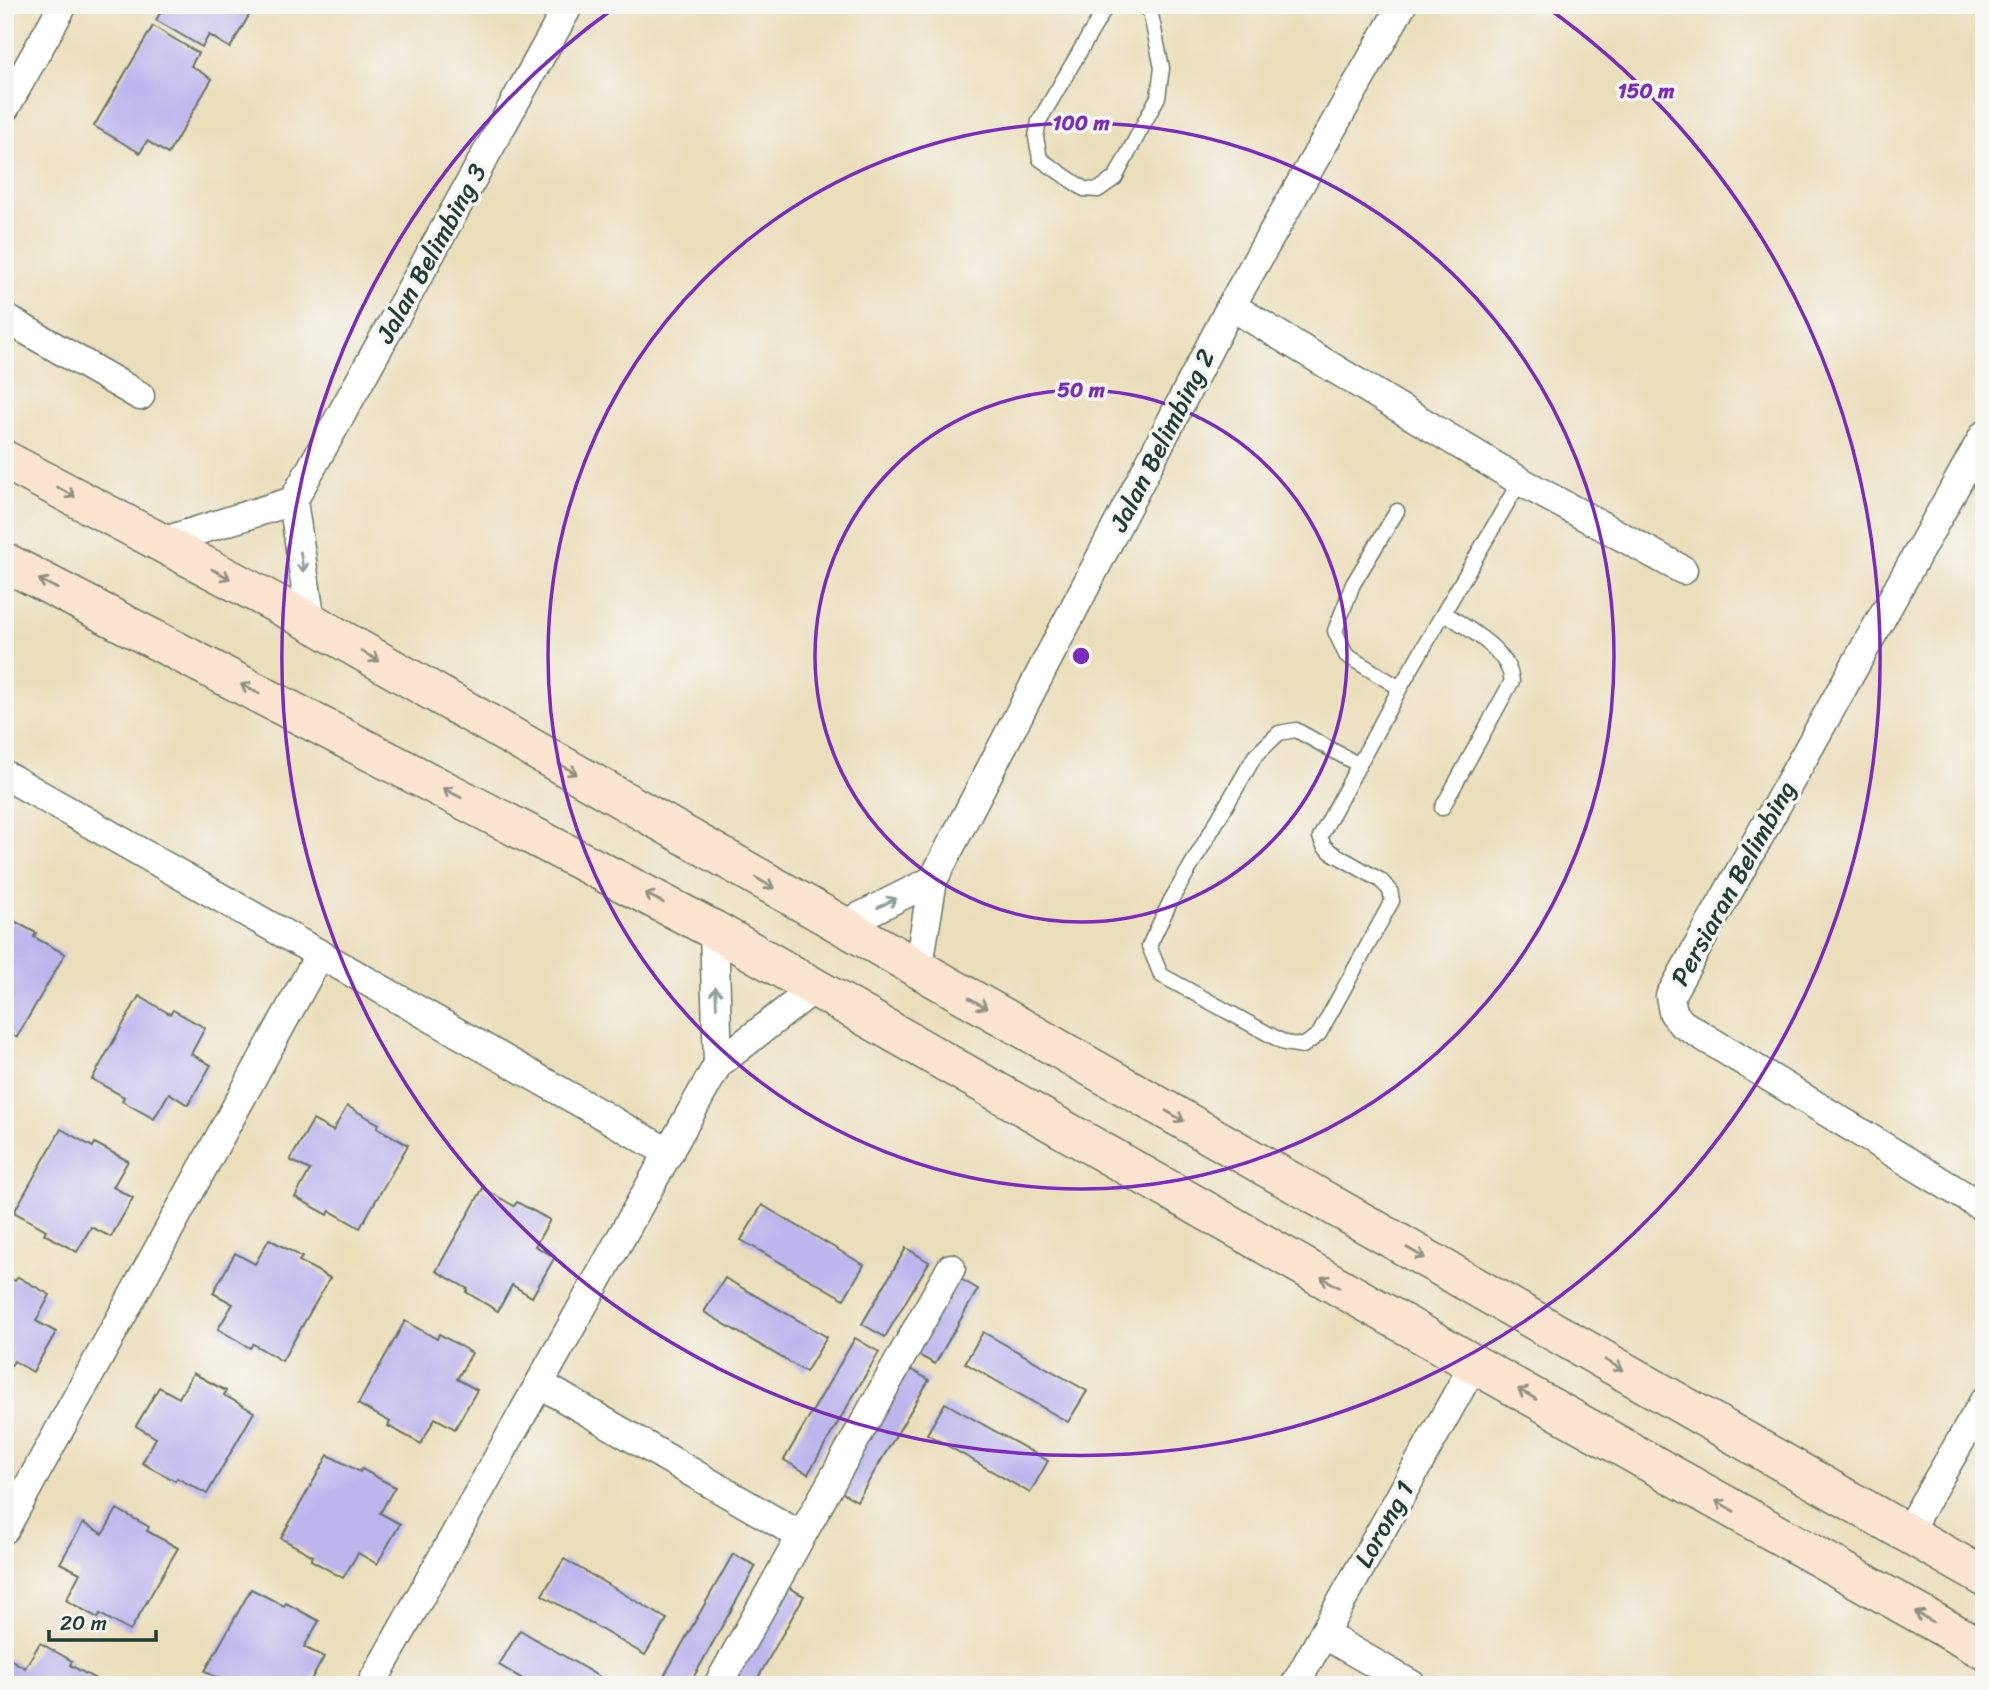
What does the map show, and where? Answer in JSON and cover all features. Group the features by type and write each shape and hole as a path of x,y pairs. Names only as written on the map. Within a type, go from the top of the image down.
{"street":[{"path":"5,108 63,5"},
{"name":"Jalan Belimbing 3","path":"293,501 569,5"},
{"name":"Jalan Belimbing 2","path":"918,970 933,880 1231,306 1402,5"},
{"path":"1231,306 1520,481 1683,570"},
{"path":"5,318 140,396"},
{"name":"Persiaran Belimbing","path":"1984,435 1670,996 1673,1012 1681,1023 1984,1208"},
{"path":"5,460 311,622 1984,1577"},
{"path":"161,542 293,501 311,622"},
{"path":"5,562 714,930 1474,1364 1984,1650"},
{"path":"5,775 669,1153"},
{"path":"841,926 933,880"},
{"path":"714,930 718,1065"},
{"path":"5,1529 320,954"},
{"path":"371,1685 718,1065 815,988"},
{"path":"718,1685 951,1268"},
{"name":"Lorong 1","path":"1295,1685 1474,1364"},
{"path":"540,1384 801,1536"},
{"path":"1907,1532 1984,1401"},
{"path":"1323,1634 1412,1685"}],"lane":[{"path":"1107,5 1039,121 1036,138 1040,159 1084,189 1098,190 1115,178 1158,97 1162,68 1152,15 1146,5"},
{"path":"1359,765 1296,730 1279,733 1255,756 1171,900 1149,946 1161,975 1285,1043 1303,1046 1319,1034 1391,901 1390,890 1380,880 1331,852 1320,837 1359,765 1400,688 1520,481"},
{"path":"1397,511 1353,583 1335,631 1346,655 1400,688"},
{"path":"1442,808 1512,681 1510,669 1503,657 1445,613"}],"building":[{"path":"165,5 255,5 230,48 209,35 202,47 156,20"},
{"path":"153,26 198,53 191,66 212,79 168,154 147,141 140,153 94,126"},
{"path":"5,916 36,933 34,937 65,954 17,1037 5,1030"},
{"path":"139,996 170,1014 173,1010 205,1028 191,1054 211,1065 188,1105 169,1093 154,1119 122,1101 124,1097 92,1079"},
{"path":"347,1106 379,1124 377,1128 408,1145 360,1228 330,1211 328,1215 295,1197 310,1170 290,1160 313,1120 333,1131"},
{"path":"61,1129 93,1147 95,1143 128,1161 113,1187 133,1198 111,1237 91,1227 77,1252 44,1234 46,1230 14,1212"},
{"path":"483,1188 514,1206 517,1202 550,1220 535,1246 555,1257 532,1297 512,1285 498,1311 466,1292 468,1289 436,1271"},
{"path":"762,1205 864,1265 844,1299 741,1240"},
{"path":"269,1239 302,1257 299,1261 330,1278 282,1361 253,1344 250,1348 218,1329 233,1304 213,1293 235,1253 255,1264"},
{"path":"906,1248 929,1262 885,1337 862,1324"},
{"path":"5,1275 15,1281 18,1277 50,1295 36,1321 56,1332 33,1372 14,1361 5,1375"},
{"path":"957,1277 978,1289 935,1364 913,1352"},
{"path":"725,1278 827,1337 806,1372 704,1312"},
{"path":"405,1321 437,1339 439,1334 472,1353 457,1379 477,1390 455,1429 435,1418 421,1444 388,1426 390,1422 358,1404"},
{"path":"983,1332 1087,1391 1068,1422 965,1363"},
{"path":"855,1338 879,1352 808,1474 784,1460"},
{"path":"908,1368 929,1380 857,1501 836,1489"},
{"path":"193,1373 226,1391 224,1395 254,1412 207,1494 142,1463 156,1438 136,1426 159,1387 179,1398"},
{"path":"945,1403 1048,1461 1030,1493 927,1434"},
{"path":"328,1455 395,1487 380,1513 400,1524 377,1564 358,1553 343,1578 311,1560 313,1556 281,1538"},
{"path":"117,1509 149,1527 147,1531 178,1548 130,1631 100,1614 98,1618 66,1600 80,1573 60,1563 83,1523 103,1534"},
{"path":"733,1554 756,1566 689,1685 674,1685 663,1678"},
{"path":"564,1559 667,1619 645,1655 542,1595"},
{"path":"784,1585 804,1596 754,1685 727,1685"},
{"path":"251,1589 284,1606 286,1603 319,1621 304,1647 324,1657 308,1685 229,1685 205,1671"},
{"path":"520,1630 613,1685 533,1685 499,1665"},
{"path":"40,1643 72,1661 70,1665 101,1682 99,1685 5,1685 6,1657 25,1668"}]}
